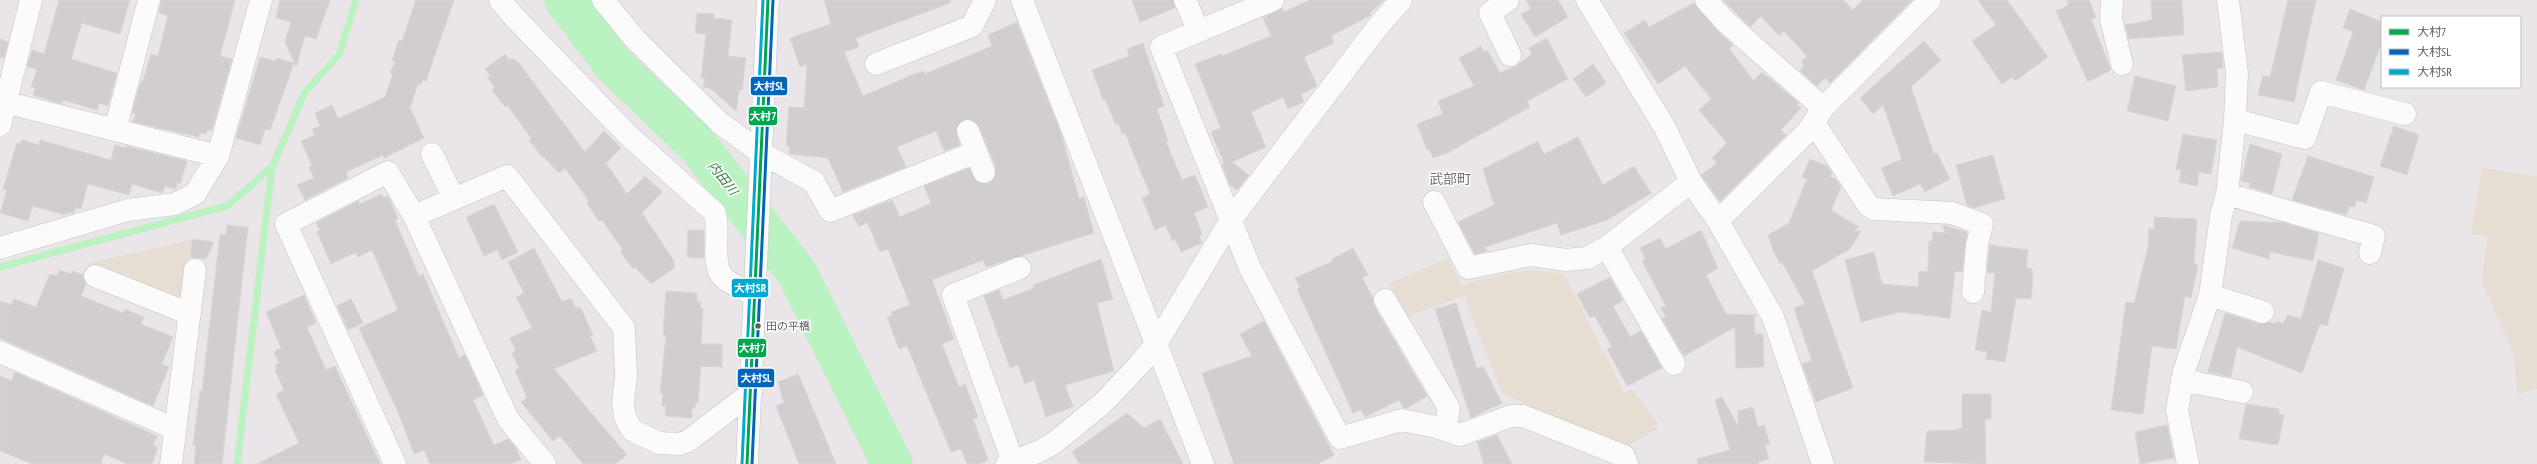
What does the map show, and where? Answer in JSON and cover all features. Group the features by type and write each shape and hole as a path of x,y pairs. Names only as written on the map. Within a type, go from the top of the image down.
{"street":[{"path":"0,125 3,102 31,0"},
{"path":"115,130 149,0"},
{"path":"0,248 128,210 174,204 195,194 218,156 261,0"},
{"path":"500,0 514,17 628,135 715,212 718,221 717,263 722,276 754,295"},
{"path":"603,0 635,39 720,123 761,153 814,182 830,211 900,193 976,152"},
{"path":"748,464 755,271 768,0"},
{"path":"876,64 972,26 985,0"},
{"path":"1022,0 1203,464"},
{"path":"1185,0 1198,30"},
{"path":"1273,0 1198,30 1161,47 1232,218 1250,268 1340,438 1402,420 1460,435 1511,416 1523,416 1624,456 1627,464"},
{"path":"1020,268 954,295 1010,463 1043,458 1103,403 1156,344 1232,218 1376,29 1401,0"},
{"path":"1508,0 1490,13 1510,55"},
{"path":"1587,0 1665,128 1692,182 1718,221 1772,318 1823,464"},
{"path":"1706,0 1818,115 1868,205 1874,209 1952,213 1982,224 1977,245 1973,292"},
{"path":"1718,221 1808,132 1818,115 1930,0"},
{"path":"2112,0 2111,19 2122,64"},
{"path":"2188,464 2177,410 2182,380 2210,295 2221,216 2227,194 2235,120 2237,73 2228,0"},
{"path":"2235,120 2305,138 2321,92 2405,114"},
{"path":"3,102 218,156"},
{"path":"968,131 984,172"},
{"path":"432,154 454,199"},
{"path":"395,464 280,222 388,172 414,216 508,419 545,464"},
{"path":"414,216 507,176 624,328 626,376 623,402 625,417 632,430 659,443 679,444 688,441 751,393"},
{"path":"1434,202 1468,268 1532,255 1566,260 1587,258 1608,247 1692,182"},
{"path":"2227,194 2374,236 2370,253"},
{"path":"1608,247 1674,364"},
{"path":"171,464 195,270"},
{"path":"96,276 190,314"},
{"path":"2210,295 2263,312"},
{"path":"1384,300 1450,408 1445,430"},
{"path":"0,352 175,429"},
{"path":"2182,380 2242,392"}],"shaded area":[{"path":"2482,168 2537,176 2537,389 2517,394 2514,355 2482,282 2487,236 2471,234"},
{"path":"191,240 182,303 85,264"},
{"path":"1448,258 1461,285 1500,275 1524,271 1564,274 1624,392 1633,390 1658,424 1655,426 1657,429 1623,449 1502,393 1464,296 1405,317 1388,284"}],"building":[{"path":"59,0 130,0 120,34 82,23 71,59 117,73 108,106 99,103 97,110 63,100 62,104 33,95 36,88 31,87 37,70 27,66 32,50 44,54"},
{"path":"161,0 235,0 220,56 232,59 212,130 207,130 206,134 200,133 199,137 133,122 136,114 132,113 141,81 143,81 151,54 158,56 168,16 159,13"},
{"path":"280,0 330,0 316,39 305,36 296,67 285,41 291,22 276,18"},
{"path":"416,0 454,0 426,81 422,80 421,85 418,84 410,108 424,138 384,158 383,155 346,172 348,178 305,200 297,185 314,178 309,167 312,166 301,141 315,135 312,129 320,126 315,113 332,105 338,119 385,97 393,74 390,73 395,62 392,60 399,40 402,41"},
{"path":"824,0 950,0 950,3 856,38 859,47 844,52 863,96 912,75 924,71 925,74 992,46 988,35 1017,22 1061,133 1079,199 1084,197 1094,233 986,267 983,260 932,280 954,339 942,344 959,387 965,384 978,417 973,419 988,460 979,464 967,464 961,449 951,452 907,346 899,349 887,317 892,316 891,312 910,305 888,249 880,252 867,222 859,227 853,215 892,200 900,217 931,203 924,186 969,168 976,181 988,184 994,179 996,167 979,126 970,119 963,120 956,129 960,145 944,151 936,131 897,147 906,167 843,192 828,158 789,154 790,146 786,146 789,107 804,108 807,64 800,67 790,38 831,24"},
{"path":"1132,0 1173,0 1175,8 1140,22"},
{"path":"1310,0 1384,0 1370,13 1371,15 1331,36 1334,43 1304,57 1317,86 1301,94 1304,102 1288,109 1283,97 1251,112 1266,147 1232,162 1249,175 1237,190 1230,185 1222,164 1224,163 1211,132 1221,128 1195,64 1221,54 1222,56 1271,36 1263,18 1282,8 1284,12"},
{"path":"1526,0 1558,0 1568,17 1535,37 1521,14 1531,9"},
{"path":"1723,0 1843,0 1853,10 1863,0 1912,0 1830,83 1825,78 1817,86 1800,71 1804,65 1801,62 1807,56 1784,31 1779,36 1761,16 1750,27"},
{"path":"1978,0 2007,0 2048,57 2015,81 2012,77 2002,84 1972,41 1996,25"},
{"path":"2067,0 2089,0 2096,17 2091,19 2111,70 2088,82 2056,11 2069,5"},
{"path":"2151,0 2182,0 2184,35 2129,39 2125,25 2152,20"},
{"path":"2288,0 2316,0 2294,102 2258,95 2263,76 2270,77"},
{"path":"1694,3 1717,30 1733,45 1729,49 1754,81 1762,72 1799,103 1797,105 1801,108 1781,130 1786,135 1720,201 1701,175 1717,163 1712,158 1727,143 1699,110 1711,99 1685,66 1658,84 1624,33 1645,20 1649,27"},
{"path":"2350,9 2381,22 2381,45 2364,90 2336,80 2353,32 2343,28"},
{"path":"697,13 714,14 714,18 732,20 728,56 746,58 742,90 739,90 736,111 710,88 703,87 705,78 701,78 706,34 695,33"},
{"path":"1547,38 1568,79 1527,101 1530,107 1449,152 1433,158 1429,149 1427,150 1417,124 1443,114 1438,101 1474,86 1459,58 1481,46 1484,52 1487,50 1500,73 1516,66 1532,54 1529,48"},
{"path":"0,39 8,42 4,58 0,57"},
{"path":"1924,41 1941,60 1911,87 1934,154 1937,153 1950,179 1925,192 1920,184 1893,196 1881,168 1902,159 1883,105 1873,114 1860,98"},
{"path":"1143,43 1164,106 1157,109 1168,141 1166,142 1182,180 1195,175 1208,207 1194,213 1202,234 1199,236 1202,243 1181,252 1175,239 1172,241 1166,225 1155,230 1142,198 1150,194 1125,133 1122,134 1119,124 1116,125 1105,99 1103,100 1092,70 1129,56 1127,49"},
{"path":"2222,52 2223,68 2217,69 2218,87 2186,91 2182,55"},
{"path":"505,54 509,60 512,58 519,63 585,152 604,131 621,148 606,163 627,194 645,176 662,192 642,213 674,261 674,268 651,284 635,267 633,269 620,251 623,250 602,220 599,221 587,203 589,201 565,168 559,173 543,156 542,157 529,140 531,138 508,106 505,107 492,90 495,88 488,78 490,76 485,69"},
{"path":"260,57 276,61 277,58 294,63 270,130 265,129 260,145 236,138"},
{"path":"1593,64 1606,83 1586,97 1573,79"},
{"path":"2135,76 2176,86 2168,121 2127,111"},
{"path":"2394,126 2419,135 2407,175 2380,166"},
{"path":"2183,134 2217,140 2211,174 2199,172 2197,186 2179,182 2181,170 2176,169"},
{"path":"1578,137 1603,185 1634,166 1651,193 1607,220 1561,235 1557,223 1485,247 1487,251 1475,254 1458,222 1494,205 1483,169 1538,141 1544,154"},
{"path":"22,140 39,145 40,140 111,160 115,145 126,148 126,146 187,161 180,184 177,183 176,189 165,186 162,193 132,184 129,195 88,184 81,209 76,207 74,213 66,213 65,215 33,206 28,221 0,213 7,190 3,189 9,169 17,143 20,144"},
{"path":"2250,144 2282,154 2272,194 2249,187 2250,183 2241,181"},
{"path":"1993,155 2005,199 1974,208 1967,205 1956,165"},
{"path":"2308,156 2374,177 2366,203 2357,200 2354,207 2350,206 2346,215 2292,200"},
{"path":"1810,159 1827,166 1832,173 1830,177 1836,179 1841,187 1831,210 1859,227 1852,231 1861,231 1850,249 1812,271 1853,388 1816,402 1802,364 1812,361 1794,308 1805,304 1782,262 1780,264 1768,235 1789,223 1807,179 1802,177"},
{"path":"382,194 383,198 388,196 390,200 398,219 395,220 419,276 423,274 459,358 465,355 483,395 473,400 494,445 508,439 516,448 521,460 511,464 430,464 424,450 414,454 398,412 359,328 398,310 372,250 358,257 356,253 350,255 331,264 317,232 320,230 316,223 358,201 359,204"},
{"path":"494,204 518,252 502,260 497,250 484,256 466,217"},
{"path":"2154,217 2197,219 2194,264 2198,265 2191,298 2185,296 2176,349 2152,346 2143,414 2111,410 2126,302 2134,303 2148,247 2149,229 2154,229"},
{"path":"2240,221 2284,223 2319,233 2313,261 2270,252 2269,259 2232,248"},
{"path":"227,225 248,227 222,464 194,464 196,446 193,445 200,390 202,391 220,234 226,235"},
{"path":"1942,225 1967,232 1962,272 1955,271 1950,318 1900,312 1861,322 1845,260 1874,252 1882,284 1918,287 1919,271 1928,272 1929,241 1932,241 1933,232 1946,233"},
{"path":"688,230 704,230 704,258 687,257"},
{"path":"1701,230 1718,268 1706,275 1726,314 1757,315 1754,316 1755,334 1763,334 1764,367 1736,368 1735,327 1684,356 1662,319 1666,317 1661,308 1666,306 1642,261 1645,259 1640,248 1660,238 1666,249"},
{"path":"192,239 214,242 206,259 190,257"},
{"path":"1990,245 2028,250 2026,268 2032,269 2033,278 2031,299 2016,298 2005,362 1986,359 1987,352 1975,350 1982,310 1991,312 1995,273 1987,273"},
{"path":"534,248 562,302 571,298 575,307 581,308 593,335 590,336 597,351 554,369 627,455 615,464 583,464 560,436 553,441 521,402 527,398 515,370 519,368 512,353 516,351 510,338 532,328 516,297 524,293 508,262"},
{"path":"1353,248 1368,275 1362,278 1373,298 1374,306 1427,396 1407,408 1403,408 1399,400 1365,417 1361,410 1353,413 1297,289 1300,287 1295,278 1333,261 1332,259"},
{"path":"1101,259 1113,299 1097,303 1114,371 1065,385 1073,407 1046,417 1034,380 1025,384 1018,365 1010,368 984,296 999,290 1003,300 1034,288 1033,285"},
{"path":"2318,260 2344,268 2327,326 2320,324 2302,373 2237,347 2231,377 2208,372 2225,313 2260,324 2269,322 2275,324 2277,321 2283,324 2287,315 2301,319"},
{"path":"59,270 71,274 72,271 83,275 86,284 81,296 123,313 125,309 144,317 141,324 173,337 162,364 169,367 153,406 0,338 0,301 11,305 14,299 36,307 50,274 57,276"},
{"path":"1610,277 1623,301 1613,306 1630,337 1641,331 1662,368 1627,386 1607,349 1612,347 1595,316 1590,318 1577,294"},
{"path":"666,291 697,293 697,302 701,302 700,308 703,309 701,344 722,344 722,367 701,366 698,403 695,402 695,408 692,408 692,418 665,416 666,406 662,406 663,393 660,393 666,336 663,334"},
{"path":"304,295 316,323 307,327 326,370 335,366 380,464 257,464 299,443 276,394 284,390 275,370 277,369 275,365 279,363 274,352 281,348 266,312"},
{"path":"351,299 363,323 348,330 337,306"},
{"path":"1456,303 1477,369 1483,366 1502,403 1471,418 1435,309"},
{"path":"1264,321 1334,455 1318,464 1234,464 1202,373 1252,356 1240,334"},
{"path":"15,372 157,436 153,445 158,448 152,464 128,464 104,454 101,464 33,464 0,451 0,376 12,381"},
{"path":"798,374 836,464 799,464 776,406 784,403 778,382"},
{"path":"1962,394 1991,394 1991,419 1985,419 1986,464 1924,462 1927,431 1959,430 1959,428 1962,428"},
{"path":"1722,397 1738,426 1738,411 1753,407 1758,427 1764,425 1770,444 1765,445 1769,459 1758,462 1759,464 1698,464 1697,459 1730,450 1715,400"},
{"path":"2246,404 2279,409 2279,414 2284,415 2278,445 2239,439"},
{"path":"1127,413 1144,428 1160,419 1183,464 1080,464 1072,452"},
{"path":"2167,425 2174,458 2140,464 2135,432"},
{"path":"1497,435 1512,464 1484,464 1477,442"}],"waterway":[{"path":"237,464 272,167 305,92 339,55 356,0"},
{"name":"内田川","path":"565,0 613,64 698,146 797,273 892,464"},
{"path":"0,267 227,206 272,167"}],"transit line":[{"name":"大村SR","path":"742,464 763,0"},
{"name":"大村7","path":"747,464 768,0"},
{"name":"大村SL","path":"752,464 773,0"}],"place":[{"name":"田の平橋","path":"758,326"}],"district":[{"name":"武部町","path":"1450,179"}]}
